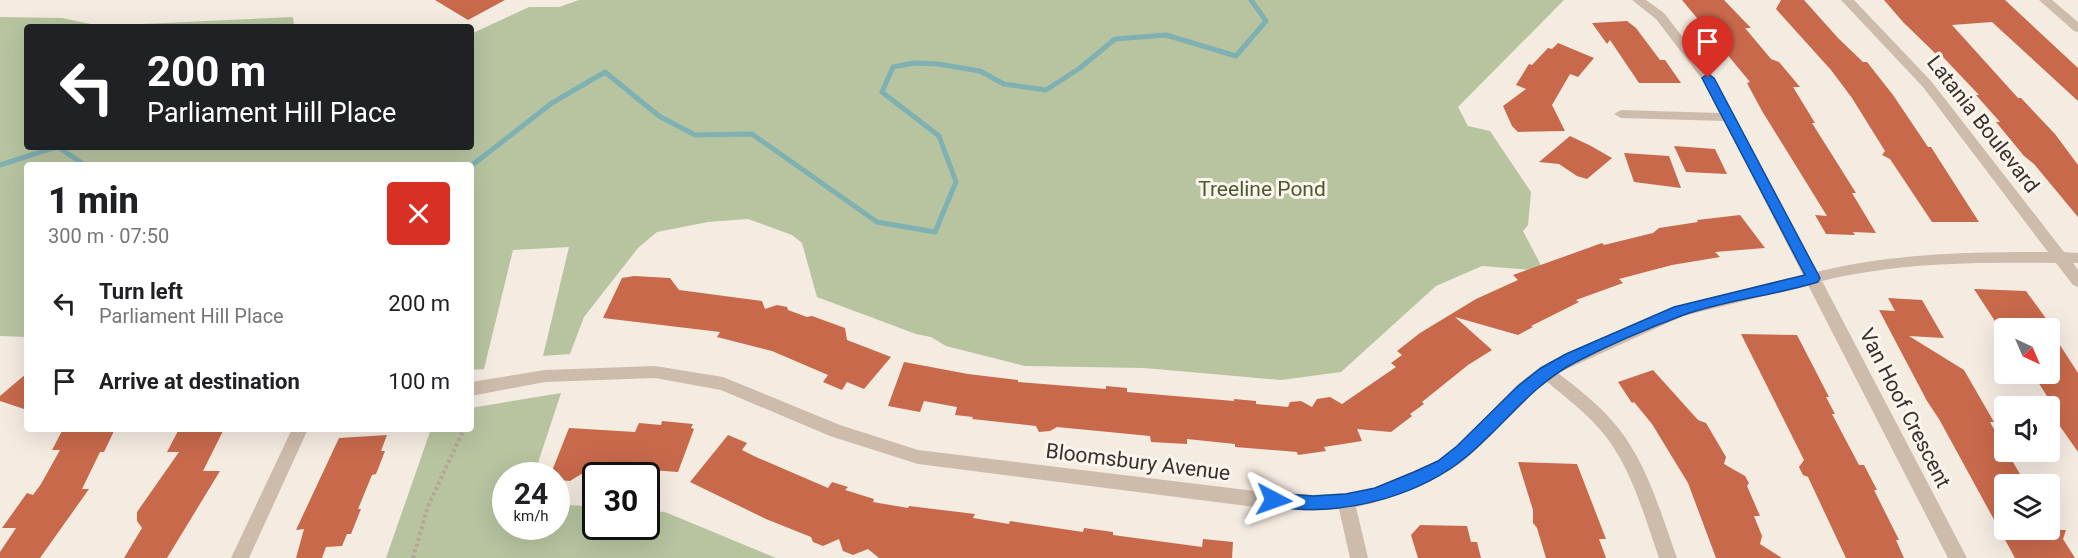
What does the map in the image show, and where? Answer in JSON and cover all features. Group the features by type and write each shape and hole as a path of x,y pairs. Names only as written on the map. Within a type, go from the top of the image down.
{"street":[{"name":"Van Hoof Crescent","path":"1638,0 1660,16 1708,78 1958,558"},
{"name":"Latania Boulevard","path":"1847,0 1928,84 2078,281"},
{"path":"2045,0 2078,28"},
{"path":"1621,114 1729,117"},
{"name":"Bloomsbury Avenue","path":"474,388 545,376 655,372 723,384 836,431 918,457 1255,499 1313,503 1346,501 1376,495 1443,465 1462,451 1523,390 1546,372 1571,358 1679,311 1813,278 1926,258 1978,256 2078,258"},
{"path":"1546,372 1599,418 1619,442 1634,469 1668,558"},
{"path":"240,558 298,432"},
{"path":"1346,501 1359,558"}],"path":[{"path":"413,558 428,506 463,432"}],"green space":[{"name":"Treeline Pond","path":"579,0 1564,0 1458,107 1468,126 1490,131 1531,192 1528,225 1523,231 1544,271 1482,266 1436,286 1341,372 1281,380 1144,368 1025,366 946,346 931,337 916,334 817,297 802,243 792,235 748,219 708,222 657,232 638,248 584,317 570,354 543,356 569,247 513,250 484,369 474,370 474,162 24,162 24,337 0,336 0,17 62,18 90,24 24,24 24,150 474,150 474,33 529,7 559,7"},
{"name":"Treeline Pond","path":"293,17 294,24 143,24"},
{"path":"561,393 538,462 492,462 492,540 570,540 570,505 582,506 582,540 660,540 660,512 665,512 776,558 386,558 430,432 474,432 474,408"}],"building":[{"path":"435,0 505,0 468,20"},
{"path":"1682,0 1724,0 1751,28 1745,28 1771,59 1779,62 1800,87 1793,87 1815,123 1812,123 1856,193 1852,193 1876,233 1826,234 1815,215 1827,216 1762,111 1747,83 1750,82"},
{"path":"1781,0 1804,0 1838,38 1863,62 1867,62 1893,95 1928,147 1931,147 1979,222 1932,222 1890,159 1882,155 1885,151 1852,98 1831,70 1776,9"},
{"path":"1884,0 2005,0 2078,68 2078,101 1992,22 1952,25 2018,98 2021,98 2055,134 2078,165 2078,217 1996,122 2000,122 1976,95 1979,95 1942,56 1939,57 1903,22"},
{"path":"1627,21 1636,28 1660,60 1665,60 1681,83 1639,83 1610,40 1607,44 1592,23"},
{"path":"1558,43 1594,58 1578,77 1570,74 1552,105 1565,131 1518,132 1512,126 1503,106 1526,89 1516,85 1529,64 1532,65 1548,48 1552,49"},
{"path":"1570,136 1612,158 1587,179 1577,176 1559,164 1539,162"},
{"path":"1674,146 1715,149 1727,174 1686,172"},
{"path":"1624,153 1669,156 1681,188 1634,182"},
{"path":"1740,215 1765,248 1715,252 1720,257 1672,265 1619,279 1623,283 1576,300 1579,302 1518,335 1455,317 1492,350 1468,365 1422,402 1424,404 1410,414 1412,416 1391,432 1357,429 1362,441 1324,447 1326,451 1298,455 1297,452 1235,447 1235,444 1187,439 1187,444 1151,442 1150,436 1057,427 1050,431 1039,432 1036,426 955,415 957,407 924,401 920,412 888,406 904,362 968,374 1018,380 1018,382 1106,389 1106,386 1127,388 1127,392 1256,401 1256,404 1288,407 1290,402 1301,401 1312,407 1317,399 1330,397 1342,404 1396,367 1391,363 1402,355 1397,351 1420,333 1476,299 1518,280 1513,275 1602,243 1604,245 1653,233 1659,228 1698,222 1697,220"},
{"path":"634,276 670,278 679,290 762,301 765,309 777,305 787,307 788,310 807,317 812,316 845,328 847,340 891,357 864,389 847,382 842,390 823,382 828,375 772,351 717,337 720,332 603,318 622,278"},
{"path":"1974,289 2026,291 2046,318 1994,318"},
{"path":"1888,298 1922,300 1944,338 1909,336 1964,370 1994,422 1990,422 1994,429 1994,462 2013,462 2020,474 1994,474 1994,520 1879,310 1895,311"},
{"path":"1741,334 1797,335 1829,397 1826,397 1835,414 1832,414 1859,465 1864,465 1877,490 1874,490 1899,540 1896,540 1904,558 1846,558 1808,477 1803,475 1799,467 1804,460"},
{"path":"2060,345 2078,373 2078,452 2060,426 2060,396 2047,396 2039,384 2060,384"},
{"path":"1653,370 1698,420 1706,423 1726,457 1724,464 1745,476 1760,516 1754,516 1762,536 1760,544 1782,558 1716,558 1688,483 1652,424 1634,402 1632,403 1618,382"},
{"path":"24,376 24,409 0,401 0,396"},
{"path":"662,421 693,424 691,428 694,429 678,472 660,471 660,462 582,462 582,474 570,481 570,462 556,462 569,428 635,432 639,423 661,425"},
{"path":"61,432 114,432 104,452 100,452 82,489 89,489 40,558 0,558 0,552 16,528 2,528 27,493 33,495 41,484 60,450 52,450"},
{"path":"177,432 222,432 203,471 220,471 167,558 124,558 142,528 137,521 137,512 179,452 167,452"},
{"path":"387,435 381,451 385,451 358,509 361,509 351,534 347,534 342,546 326,547 322,558 296,558 304,529 296,530 339,438"},
{"path":"728,435 747,443 742,450 756,457 828,488 832,482 848,487 845,490 874,499 873,502 908,508 909,506 975,514 973,518 1009,524 1010,521 1083,532 1084,528 1113,532 1113,535 1202,547 1203,539 1233,542 1232,558 879,558 868,549 853,555 843,551 839,539 823,546 813,542 811,537 766,519 690,482"},
{"path":"1518,462 1577,464 1606,539 1599,539 1606,558 1546,558 1537,528 1533,523 1533,510"},
{"path":"1420,525 1467,526 1471,542 1477,542 1481,558 1418,558 1411,535"},
{"path":"2060,530 2066,530 2063,539 2075,558 2015,558 2005,540 2060,540"}],"waterway":[{"path":"474,164 552,103 605,72 659,116 695,135 752,134 877,222 935,232 956,182 939,136 882,92 893,67 914,63 938,64 980,71 1004,84 1046,90 1080,68 1115,39 1166,35 1236,56 1266,21 1251,0"},
{"path":"0,165 47,150"},
{"path":"62,150 80,162"}],"route":[{"path":"1274,500 1313,503 1346,501 1376,495 1443,465 1462,451 1523,390 1546,372 1571,358 1661,317 1697,305 1813,278 1708,78"}]}
